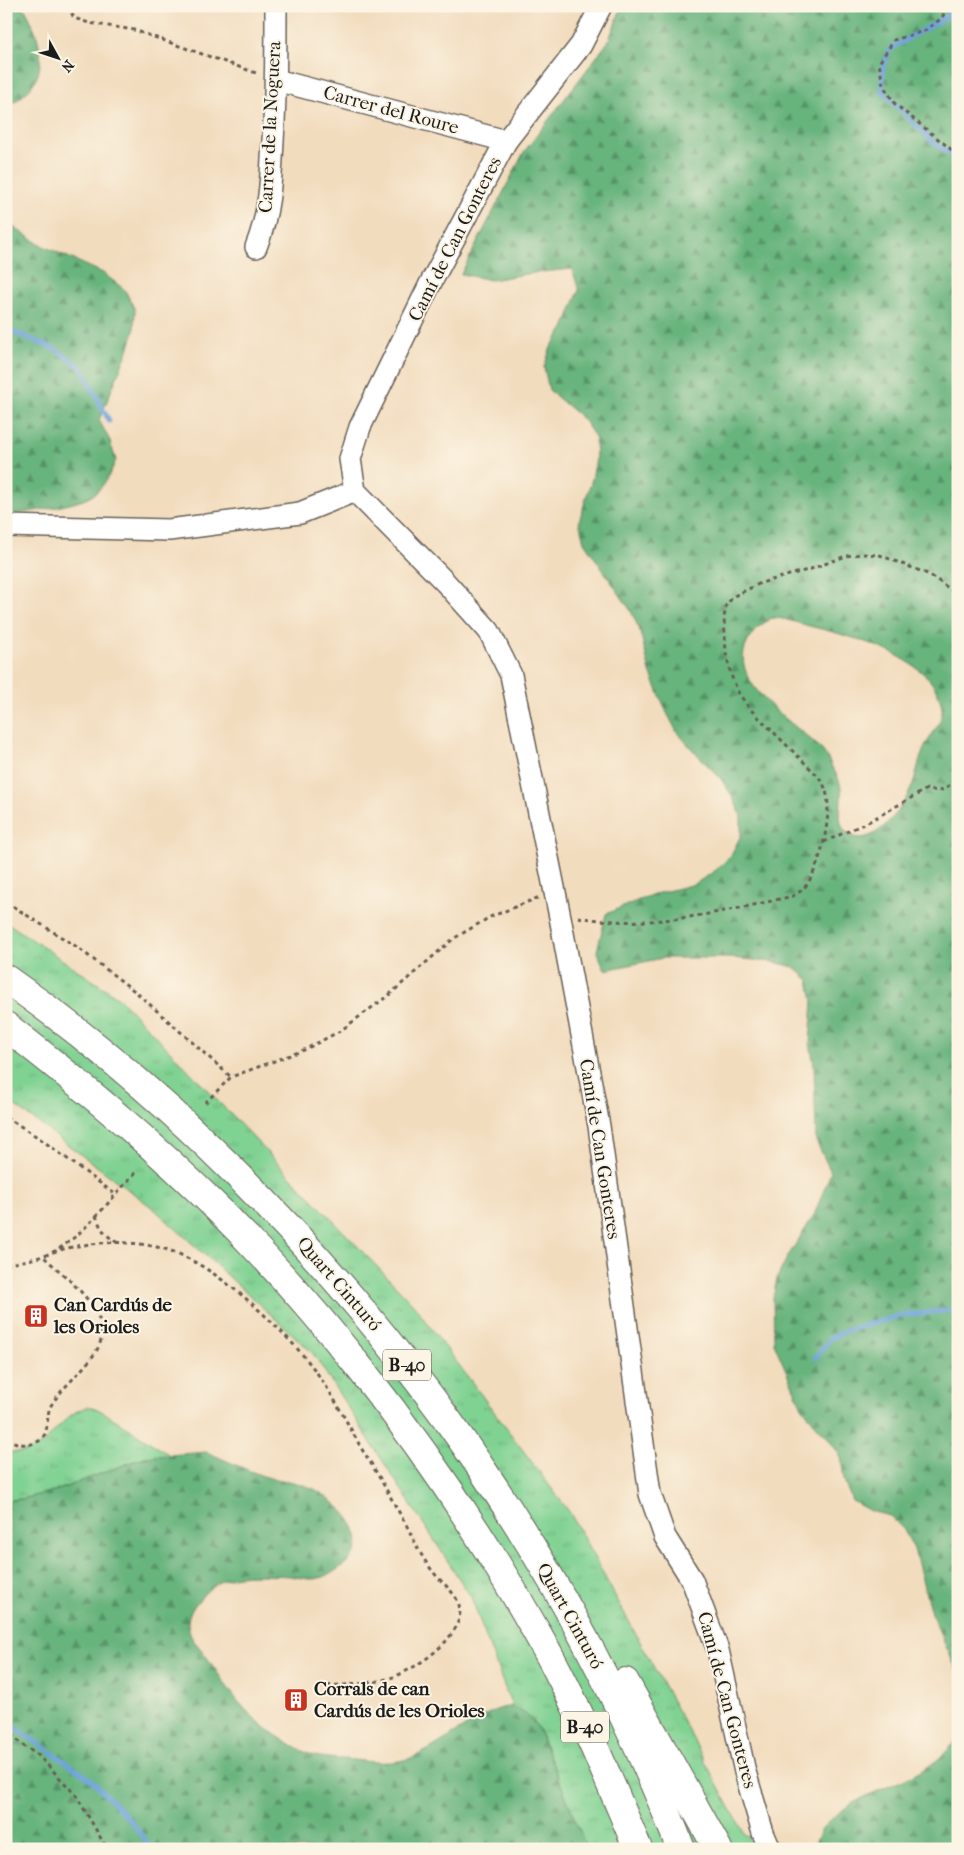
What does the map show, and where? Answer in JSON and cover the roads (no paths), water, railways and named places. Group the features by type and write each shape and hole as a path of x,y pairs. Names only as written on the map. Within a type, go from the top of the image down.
{"highway":[{"name":"Quart Cinturó","path":"6,979 124,1070 247,1183 320,1259 425,1387 509,1509 557,1589 610,1689 640,1751 681,1849"},
{"name":"Quart Cinturó","path":"6,1026 68,1075 142,1138 246,1239 296,1293 355,1362 425,1455 523,1609 541,1640 601,1762 638,1849"},
{"path":"557,1589 603,1647 642,1711 718,1849"},
{"path":"523,1609 550,1689 589,1774 620,1849"}],"street":[{"name":"Carrer de la Noguera","path":"256,247 264,228 272,166 276,80 276,6"},
{"name":"Camí de Can Gonteres","path":"601,6 581,45 506,141 429,286 360,427 350,459 354,491 445,582 489,632 511,675 560,917 599,1126 650,1494 666,1537 692,1580 718,1650 745,1772 763,1833 770,1849"},
{"name":"Carrer del Roure","path":"276,80 506,141"},
{"path":"6,526 169,530 300,514 354,491"}],"waterway":[{"path":"954,6 952,13 890,49 883,67 882,91 933,142 958,160"},
{"path":"6,327 11,331 55,349 82,368 109,421"},
{"path":"815,1358 830,1339 845,1331 899,1316 958,1309"},
{"path":"6,1721 93,1781 130,1820 152,1849"}],"place":[{"name":"Can Cardús de les Orioles","path":"36,1316"},
{"name":"Corrals de can Cardús de les Orioles","path":"296,1700"}]}
